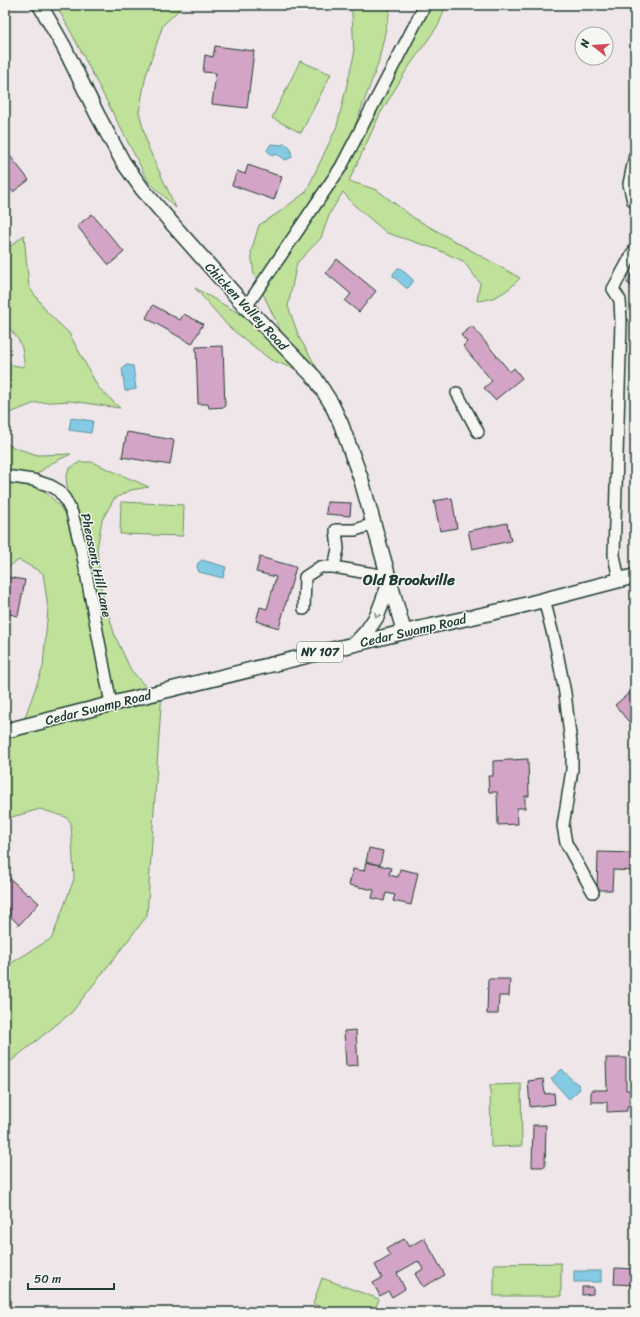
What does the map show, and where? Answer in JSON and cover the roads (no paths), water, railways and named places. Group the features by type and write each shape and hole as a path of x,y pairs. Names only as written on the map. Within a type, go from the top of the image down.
{"main road":[{"name":"Chicken Valley Road","path":"40,5 64,47 94,110 123,162 143,190 246,307 314,378 331,403 341,424 361,478 404,632"},
{"name":"Cedar Swamp Road","path":"5,731 404,632 544,600 635,576"},
{"path":"356,644 377,616 389,579"}],"street":[{"path":"246,307 341,167 425,5"},
{"path":"635,155 629,184 633,201 635,202"},
{"path":"618,580 614,555 621,322 620,300 613,289 635,249"},
{"path":"457,393 478,432"},
{"name":"Pheasant Hill Lane","path":"5,476 33,480 51,486 58,490 65,499 72,513 82,552 111,704"},
{"path":"334,567 338,549 336,530 355,530 374,524"},
{"path":"304,610 304,577 320,566 362,572 389,579"},
{"path":"544,600 556,647 565,694 572,752 572,770 563,826 566,843 593,892"}],"water":[{"path":"284,143 290,147 292,157 286,160 276,154 272,156 267,150 271,144 282,145"},
{"path":"398,268 400,268 413,280 408,288 406,288 393,276"},
{"path":"127,365 133,366 136,389 125,391 122,368"},
{"path":"71,418 93,421 91,433 69,430"},
{"path":"202,560 226,567 223,578 199,572 197,567 198,563"},
{"path":"562,1069 573,1081 578,1084 580,1089 569,1099 551,1079"},
{"path":"574,1271 601,1271 601,1282 574,1282"}],"district":[{"name":"Old Brookville","path":"409,580"}]}
